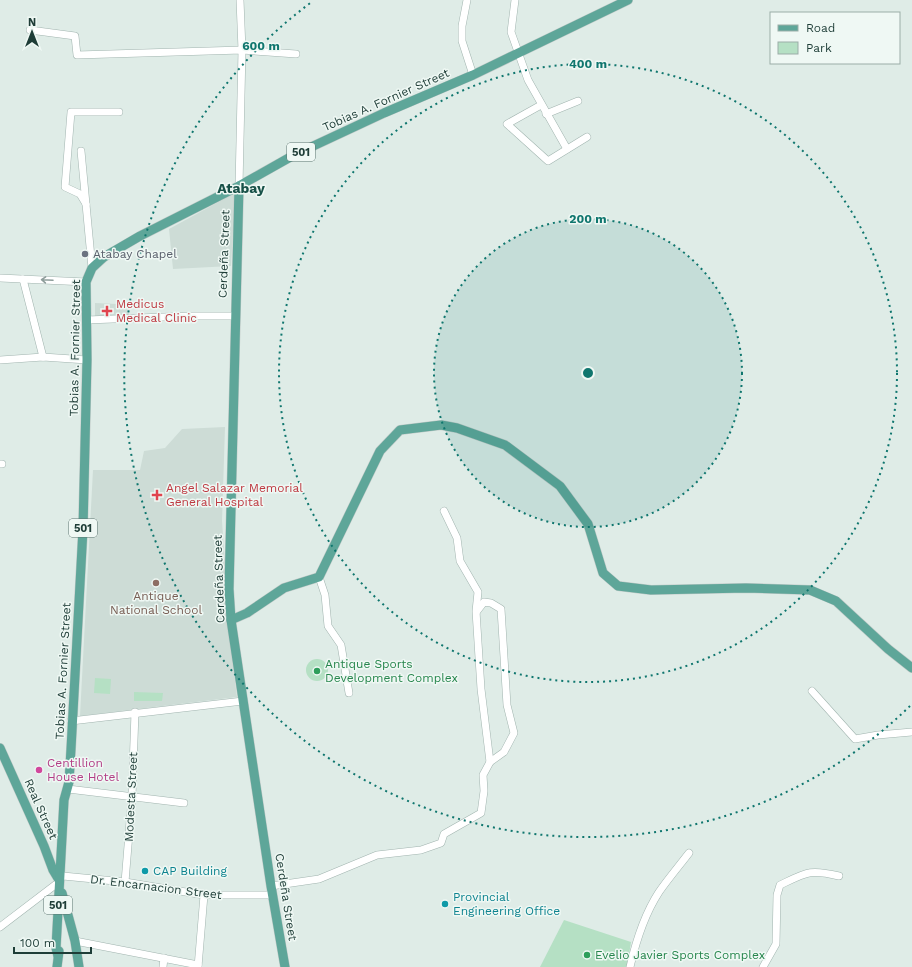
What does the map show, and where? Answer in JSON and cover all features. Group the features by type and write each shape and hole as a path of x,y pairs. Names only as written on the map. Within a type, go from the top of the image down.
{"main road":[{"name":"501","path":"520,53 628,0"},
{"name":"Tobias A. Fornier Street","path":"58,956 56,948 69,798 68,789 83,529 87,360 86,282 92,268 104,257 140,236 239,186 301,152 520,53"},
{"name":"Cerdeña Street","path":"239,186 234,316 229,589 231,620 285,967"},
{"path":"231,620 247,613 284,588 319,577 380,451 400,430 440,425 457,428 506,445 560,486 588,524 603,573 618,586 651,590 746,588 810,590 836,601 912,668"},
{"name":"Real Street","path":"0,748 44,846 53,870 61,879"},
{"path":"44,846 63,855"},
{"name":"Tobias A. Fornier Street","path":"57,967 62,893 61,879"},
{"path":"62,893 75,941 79,967"}],"street":[{"path":"239,186 242,50 240,0"},
{"path":"467,0 462,26 462,41 472,75"},
{"path":"515,0 511,32 520,53 528,80 567,149"},
{"path":"30,30 75,36 77,55 242,50 296,54"},
{"path":"546,114 578,101"},
{"path":"541,104 507,124 548,161 587,136"},
{"path":"86,204 80,194 65,187 70,112 119,112"},
{"path":"81,151 92,268"},
{"path":"0,278 86,282"},
{"path":"23,279 43,357"},
{"path":"87,320 234,316"},
{"path":"0,360 43,357 87,360"},
{"path":"444,511 457,538 460,561 478,592 476,611 481,689 490,762 504,752 514,733 507,705 501,609 491,603 484,602 476,611"},
{"path":"319,577 325,595 328,626 341,645 349,693"},
{"path":"812,691 855,740 878,734 912,732"},
{"path":"72,721 135,712 243,701"},
{"name":"Modesta Street","path":"125,882 132,797 135,712"},
{"name":"Dr. Encarnacion Street","path":"61,879 125,882 204,895 272,891 319,879 377,855 421,850 441,843 444,834 481,813 484,791 483,775 490,762"},
{"path":"68,789 184,803"},
{"path":"630,967 636,940 659,892 689,853"},
{"path":"763,967 776,944 777,895 780,885 808,872 820,871 839,876"},
{"path":"0,927 61,879"},
{"path":"75,941 198,966 204,895"},
{"path":"162,967 164,958"}],"shaded area":[{"path":"235,193 231,266 173,269 169,229"},
{"name":"Medicus Medical Clinic","path":"95,303 117,304 118,310 118,304 119,308 124,307 129,312 129,317 95,318"},
{"name":"Antique National School","path":"225,427 222,521 230,642 237,697 80,716 93,470 140,470 144,451 165,448 182,429"}],"green space":[{"name":"Antique Sports Development Complex","path":"317,659 325,662 328,670 325,678 317,681 309,678 306,670 309,662"},
{"path":"95,678 111,679 110,694 94,693"},
{"path":"134,692 163,693 162,701 134,701"},
{"name":"Evelio Javier Sports Complex","path":"564,920 631,942 627,967 540,967"}],"place":[{"name":"Atabay Chapel","path":"85,254"},
{"name":"Medicus Medical Clinic","path":"107,311"},
{"name":"Angel Salazar Memorial General Hospital","path":"157,495"},
{"name":"Antique National School","path":"156,583"},
{"name":"Antique Sports Development Complex","path":"317,671"},
{"name":"Centillion House Hotel","path":"39,770"},
{"name":"CAP Building","path":"145,871"},
{"name":"Provincial Engineering Office","path":"445,904"},
{"name":"Evelio Javier Sports Complex","path":"587,955"}],"district":[{"name":"Atabay","path":"241,188"}]}
